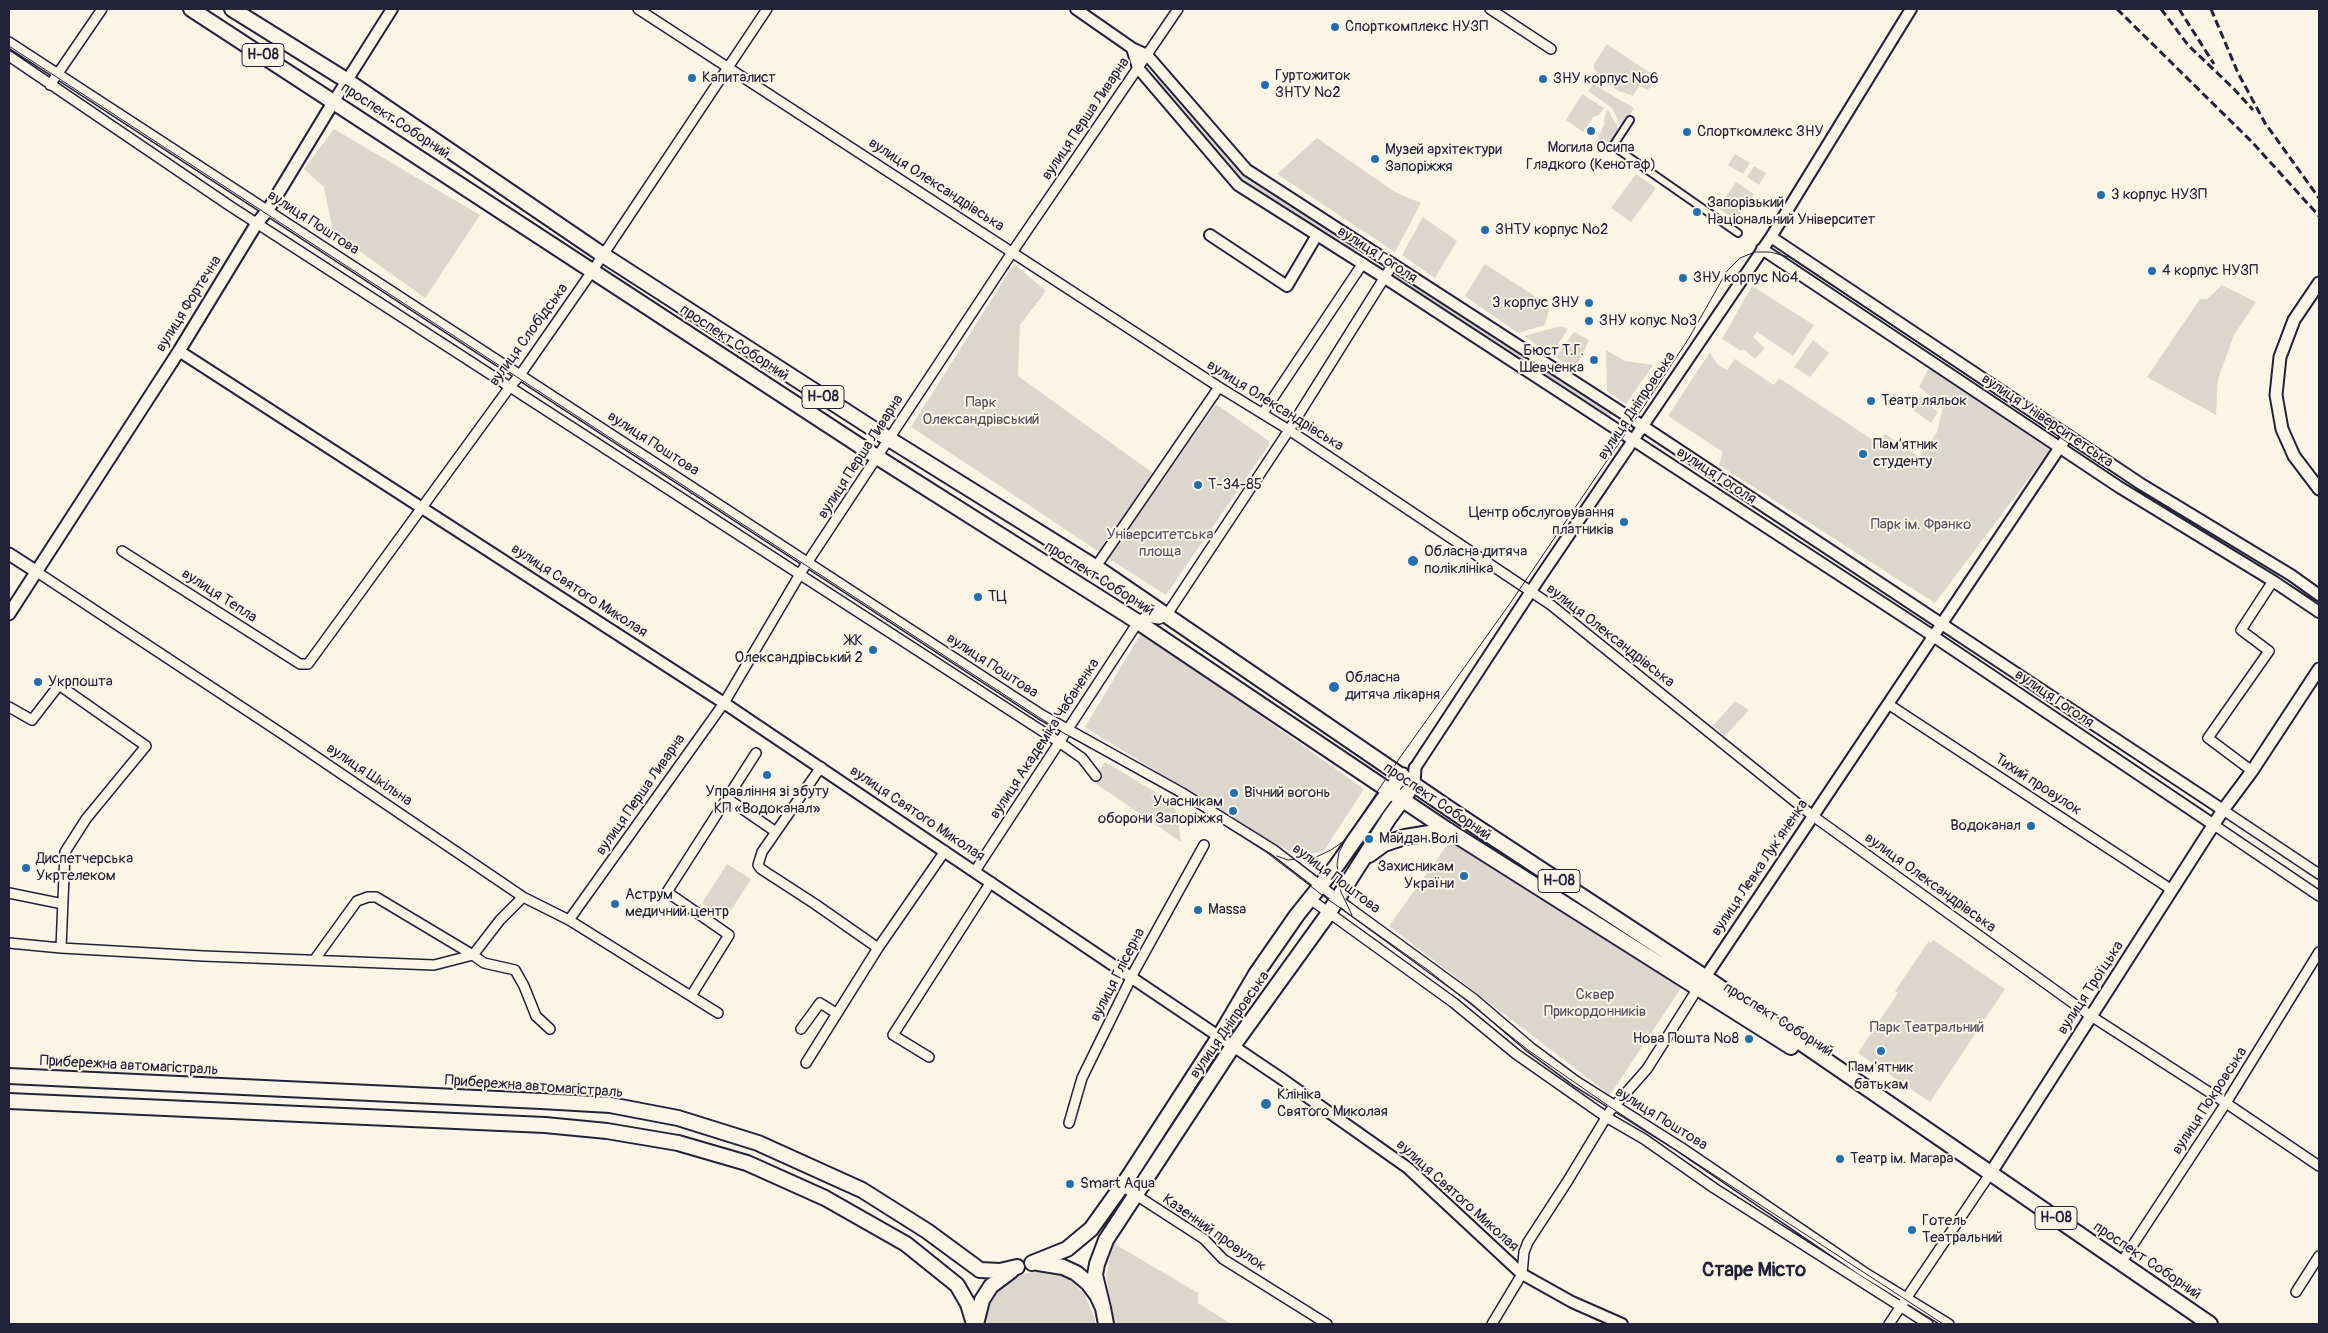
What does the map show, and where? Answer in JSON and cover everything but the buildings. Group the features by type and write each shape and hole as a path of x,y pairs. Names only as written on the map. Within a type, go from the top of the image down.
{"main road":[{"name":"проспект Соборний","path":"191,9 878,456 1138,622 1448,830 1701,982"},
{"name":"проспект Соборний","path":"232,9 346,80 603,255 889,439 1095,568 1408,779 1701,982 1990,1174 2210,1324"},
{"name":"вулиця Фортечна","path":"9,614 257,223 268,210 334,101"},
{"path":"2319,283 2309,295 2294,320 2280,357 2276,395 2282,429 2294,456 2319,489"},
{"name":"вулиця Шкільна","path":"9,554 37,572"},
{"name":"вулиця Троїцька","path":"1990,1174 2223,810 2252,771 2319,669"},
{"name":"вулиця Дніпровська","path":"1032,1263 1055,1256 1080,1240 1091,1229 1122,1186 1219,1037 1256,974 1303,906 1322,885 1390,791 1408,779 1416,768"},
{"name":"вулиця Дніпровська","path":"1103,1308 1095,1275 1106,1240 1232,1046 1328,913 1403,799 1408,779"},
{"path":"1364,858 1384,844 1418,834 1448,830"},
{"name":"Прибережна автомагістраль","path":"9,1076 610,1106 678,1118 758,1143 826,1172 862,1190 927,1231 980,1270 991,1271 1032,1263 1055,1265 1076,1273 1092,1289 1103,1308 1106,1324"},
{"name":"Прибережна автомагістраль","path":"9,1101 532,1125 607,1130 678,1143 738,1160 813,1193 846,1209 906,1244 958,1285 968,1304 975,1324"},
{"path":"813,1193 827,1190 831,1183 826,1172"},
{"path":"846,1209 842,1197 847,1190 862,1190"},
{"name":"Прибережна автомагістраль","path":"975,1324 982,1300 991,1286 1003,1275 1017,1267"}],"street":[{"path":"50,85 102,9"},
{"name":"вулиця Фортечна","path":"334,101 392,9"},
{"name":"вулиця Олександрівська","path":"638,9 1218,387 1263,413 1531,592 1567,617 1814,816 2091,1016 2226,1103 2319,1166"},
{"name":"вулиця Слобідська","path":"300,664 308,664 315,658 508,388 520,375 594,270 767,9"},
{"name":"вулиця Гоголя","path":"1076,9 1132,48 1147,55 1247,170 1643,426 2319,874"},
{"name":"вулиця Перша Ливарна","path":"569,920 724,703 800,574 1013,252 1178,9"},
{"path":"1490,9 1551,49"},
{"name":"вулиця Дніпровська","path":"1416,768 1531,592 1771,237 1910,10"},
{"name":"вулиця Поштова","path":"9,42 1042,715 1184,794 1274,850 1474,999 1530,1047 1864,1272 1949,1324"},
{"name":"вулиця Гоголя","path":"1132,48 1138,68 1238,185 1362,263 1933,636 2319,896"},
{"name":"вулиця Поштова","path":"9,56 257,223 508,388 1059,742 1082,758 1096,776"},
{"path":"1630,120 1613,146 1738,233"},
{"path":"1210,235 1287,286 1317,235"},
{"name":"вулиця Університетська","path":"1771,237 2141,484 2319,594"},
{"name":"вулиця Університетська","path":"1762,249 2119,486 2273,581 2319,612"},
{"path":"1263,413 1362,263"},
{"path":"1138,622 1145,617 1159,619 1166,616 1289,430 1393,264"},
{"name":"вулиця Святого Миколая","path":"178,350 724,703 1219,1037 1408,1168 1522,1274 1572,1302 1622,1324"},
{"path":"1095,568 1218,387"},
{"name":"вулиця Левка Лукʼяненка","path":"1492,1324 1522,1274 1524,1252 1528,1242 1606,1117 1646,1069 1701,982 1814,816 2068,434"},
{"name":"вулиця Тепла","path":"122,551 300,664"},
{"name":"вулиця Шкільна","path":"37,572 287,736 523,897 569,920 718,1012"},
{"path":"2252,771 2208,738 2268,651 2241,630 2273,581"},
{"name":"вулиця Академіка Чабаненка","path":"975,871 1138,622"},
{"path":"9,707 32,720 59,685 146,746 86,819 65,852 60,948"},
{"name":"Тихий провулок","path":"1888,704 2172,890"},
{"path":"691,996 729,935 667,892 756,753"},
{"path":"820,767 758,860 761,869 878,948"},
{"path":"728,799 776,832"},
{"name":"вулиця Глісерна","path":"1069,1123 1082,1078 1131,977 1204,845"},
{"path":"806,1063 878,948 945,851"},
{"path":"929,1057 893,1035 991,882"},
{"path":"9,894 63,904"},
{"path":"315,959 357,901 368,897 376,897 484,963 515,970 536,1016 550,1029"},
{"path":"9,943 60,948 203,956 434,965 473,955 500,920 523,897"},
{"name":"вулиця Поштова","path":"1310,899 1454,1003 1516,1054 1606,1117 1644,1139 1722,1193 1928,1324"},
{"name":"вулиця Покровська","path":"2121,1263 2226,1103 2319,952"},
{"path":"801,1029 820,1003 836,1013"},
{"name":"вулиця Троїцька","path":"1888,1324 1990,1174"},
{"name":"Казенний провулок","path":"1122,1186 1135,1197 1204,1239 1223,1259 1327,1324"},
{"path":"2296,1292 2318,1260"}],"green space":[{"path":"1607,44 1656,77 1648,90 1639,86 1633,96 1619,91 1600,79 1593,66"},
{"path":"1158,76 1162,78 1245,175 1356,245 1353,251 1241,180 1157,82 1156,78"},
{"path":"1593,84 1634,108 1622,127 1612,108 1588,91"},
{"path":"1582,94 1604,108 1599,115 1593,117 1583,132 1566,120"},
{"path":"1608,110 1619,130 1610,145 1598,138"},
{"path":"334,129 480,215 425,298 333,232 324,187 304,169"},
{"path":"1317,138 1395,192 1421,203 1395,252 1277,174"},
{"path":"1735,154 1750,163 1743,174 1728,165"},
{"path":"1754,166 1766,173 1759,185 1747,177"},
{"path":"1636,174 1656,188 1631,222 1611,208"},
{"path":"1736,182 1754,194 1736,220 1718,208"},
{"path":"1423,217 1457,241 1435,278 1402,255"},
{"name":"Парк Олександрівський","path":"1014,264 1046,291 1020,325 1018,376 1157,476 1104,555 911,427"},
{"path":"1485,264 1550,306 1545,325 1518,333 1465,296"},
{"path":"1395,271 1614,411 1610,417 1391,277"},
{"path":"2222,285 2256,302 2234,335 2218,379 2216,415 2147,377 2200,299 2207,299"},
{"path":"1752,286 1814,325 1793,356 1757,332 1753,337 1765,348 1755,359 1743,349 1741,351 1722,339"},
{"path":"1561,326 1568,329 1551,355 1524,336"},
{"path":"1574,332 1589,340 1575,370 1556,357"},
{"path":"1813,340 1829,353 1810,377 1794,367"},
{"path":"1606,350 1625,361 1653,365 1626,404 1607,391"},
{"name":"Парк ім. Франко","path":"1710,352 1717,364 1727,370 1735,359 1774,385 1779,378 1879,444 1885,434 1919,457 1937,432 1943,406 1919,387 1929,368 2050,450 1935,603 1719,465 1723,452 1668,416"},
{"path":"1918,396 1938,412 1931,423 1909,407"},
{"name":"Університетська площа","path":"1216,404 1269,441 1269,445 1166,595 1108,558"},
{"path":"1142,632 1364,789 1323,852 1297,855 1260,836 1085,727"},
{"path":"1735,701 1749,710 1725,736 1713,726"},
{"path":"1105,762 1172,802 1178,818 1181,842 1092,781"},
{"name":"Сквер Прикордонників","path":"1450,841 1683,985 1610,1095 1389,926"},
{"path":"727,864 751,879 726,918 702,903"},
{"name":"Парк Театральний","path":"1933,940 2005,989 1930,1102 1858,1053 1898,993 1895,991 1929,941 1931,943"},
{"path":"1113,1243 1198,1293 1198,1303 1231,1324 1115,1324 1106,1277"},
{"path":"1041,1270 1065,1276 1084,1293 1095,1319 1095,1324 983,1324 991,1297 1016,1276"}],"tram line":[{"path":"9,46 1060,731 1183,799 1266,852 1326,898 1428,970 1528,1050 1613,1109 1943,1324"},
{"path":"1352,915 1341,892 1337,865 1339,852 1346,839 1401,756 1511,602 1642,409 1689,338 1727,271 1740,258 1755,252 1770,252 1789,257 2139,490 2319,603"},
{"path":"1277,856 1288,860 1316,857 1344,841"}],"railway":[{"path":"2117,9 2252,142 2319,216"},
{"path":"2161,9 2188,45 2253,110"},
{"path":"2179,9 2214,64"},
{"path":"2211,9 2238,73 2265,123 2319,198"}],"place":[{"name":"Спорткомплекс НУЗП","path":"1335,27"},
{"name":"Капиталист","path":"692,78"},
{"name":"ЗНУ корпус №6","path":"1543,79"},
{"name":"Гуртожиток ЗНТУ №2","path":"1265,85"},
{"name":"Могила Осипа Гладкого (Кенотаф)","path":"1591,131"},
{"name":"Спорткомлекс ЗНУ","path":"1687,132"},
{"name":"Музей архітектури Запоріжжя","path":"1375,159"},
{"name":"3 корпус НУЗП","path":"2101,195"},
{"name":"Запорізький Національний Університет","path":"1697,212"},
{"name":"ЗНТУ корпус №2","path":"1485,230"},
{"name":"4 корпус НУЗП","path":"2152,271"},
{"name":"ЗНУ корпус №4","path":"1683,278"},
{"name":"3 корпус ЗНУ","path":"1589,303"},
{"name":"ЗНУ копус №3","path":"1589,321"},
{"name":"Бюст Т.Г. Шевченка","path":"1594,360"},
{"name":"Театр ляльок","path":"1871,401"},
{"name":"Пам'ятник студенту","path":"1863,454"},
{"name":"Т-34-85","path":"1198,485"},
{"name":"Центр обслуговування платників","path":"1624,522"},
{"name":"Обласна дитяча поліклініка","path":"1413,561"},
{"name":"ТЦ","path":"978,597"},
{"name":"ЖК Олександрівський 2","path":"873,650"},
{"name":"Укрпошта","path":"38,682"},
{"name":"Обласна дитяча лікарня","path":"1334,687"},
{"name":"Управлiння зi збуту КП «Водоканал»","path":"767,775"},
{"name":"Вічний вогонь","path":"1234,793"},
{"name":"Учасникам оборони Запоріжжя","path":"1233,811"},
{"name":"Водоканал","path":"2031,826"},
{"name":"Майдан Волі","path":"1369,839"},
{"name":"Диспетчерська Укртелеком","path":"26,868"},
{"name":"Захисникам України","path":"1464,876"},
{"name":"Аструм медичний центр","path":"615,904"},
{"name":"Massa","path":"1198,910"},
{"name":"Нова Пошта №8","path":"1749,1039"},
{"name":"Пам'ятник батькам","path":"1881,1051"},
{"name":"Клініка Святого Миколая","path":"1266,1104"},
{"name":"Театр ім. Магара","path":"1840,1159"},
{"name":"Smart Aqua","path":"1070,1184"},
{"name":"Готель Театральний","path":"1912,1230"}],"district":[{"name":"Старе Місто","path":"1754,1271"}]}
